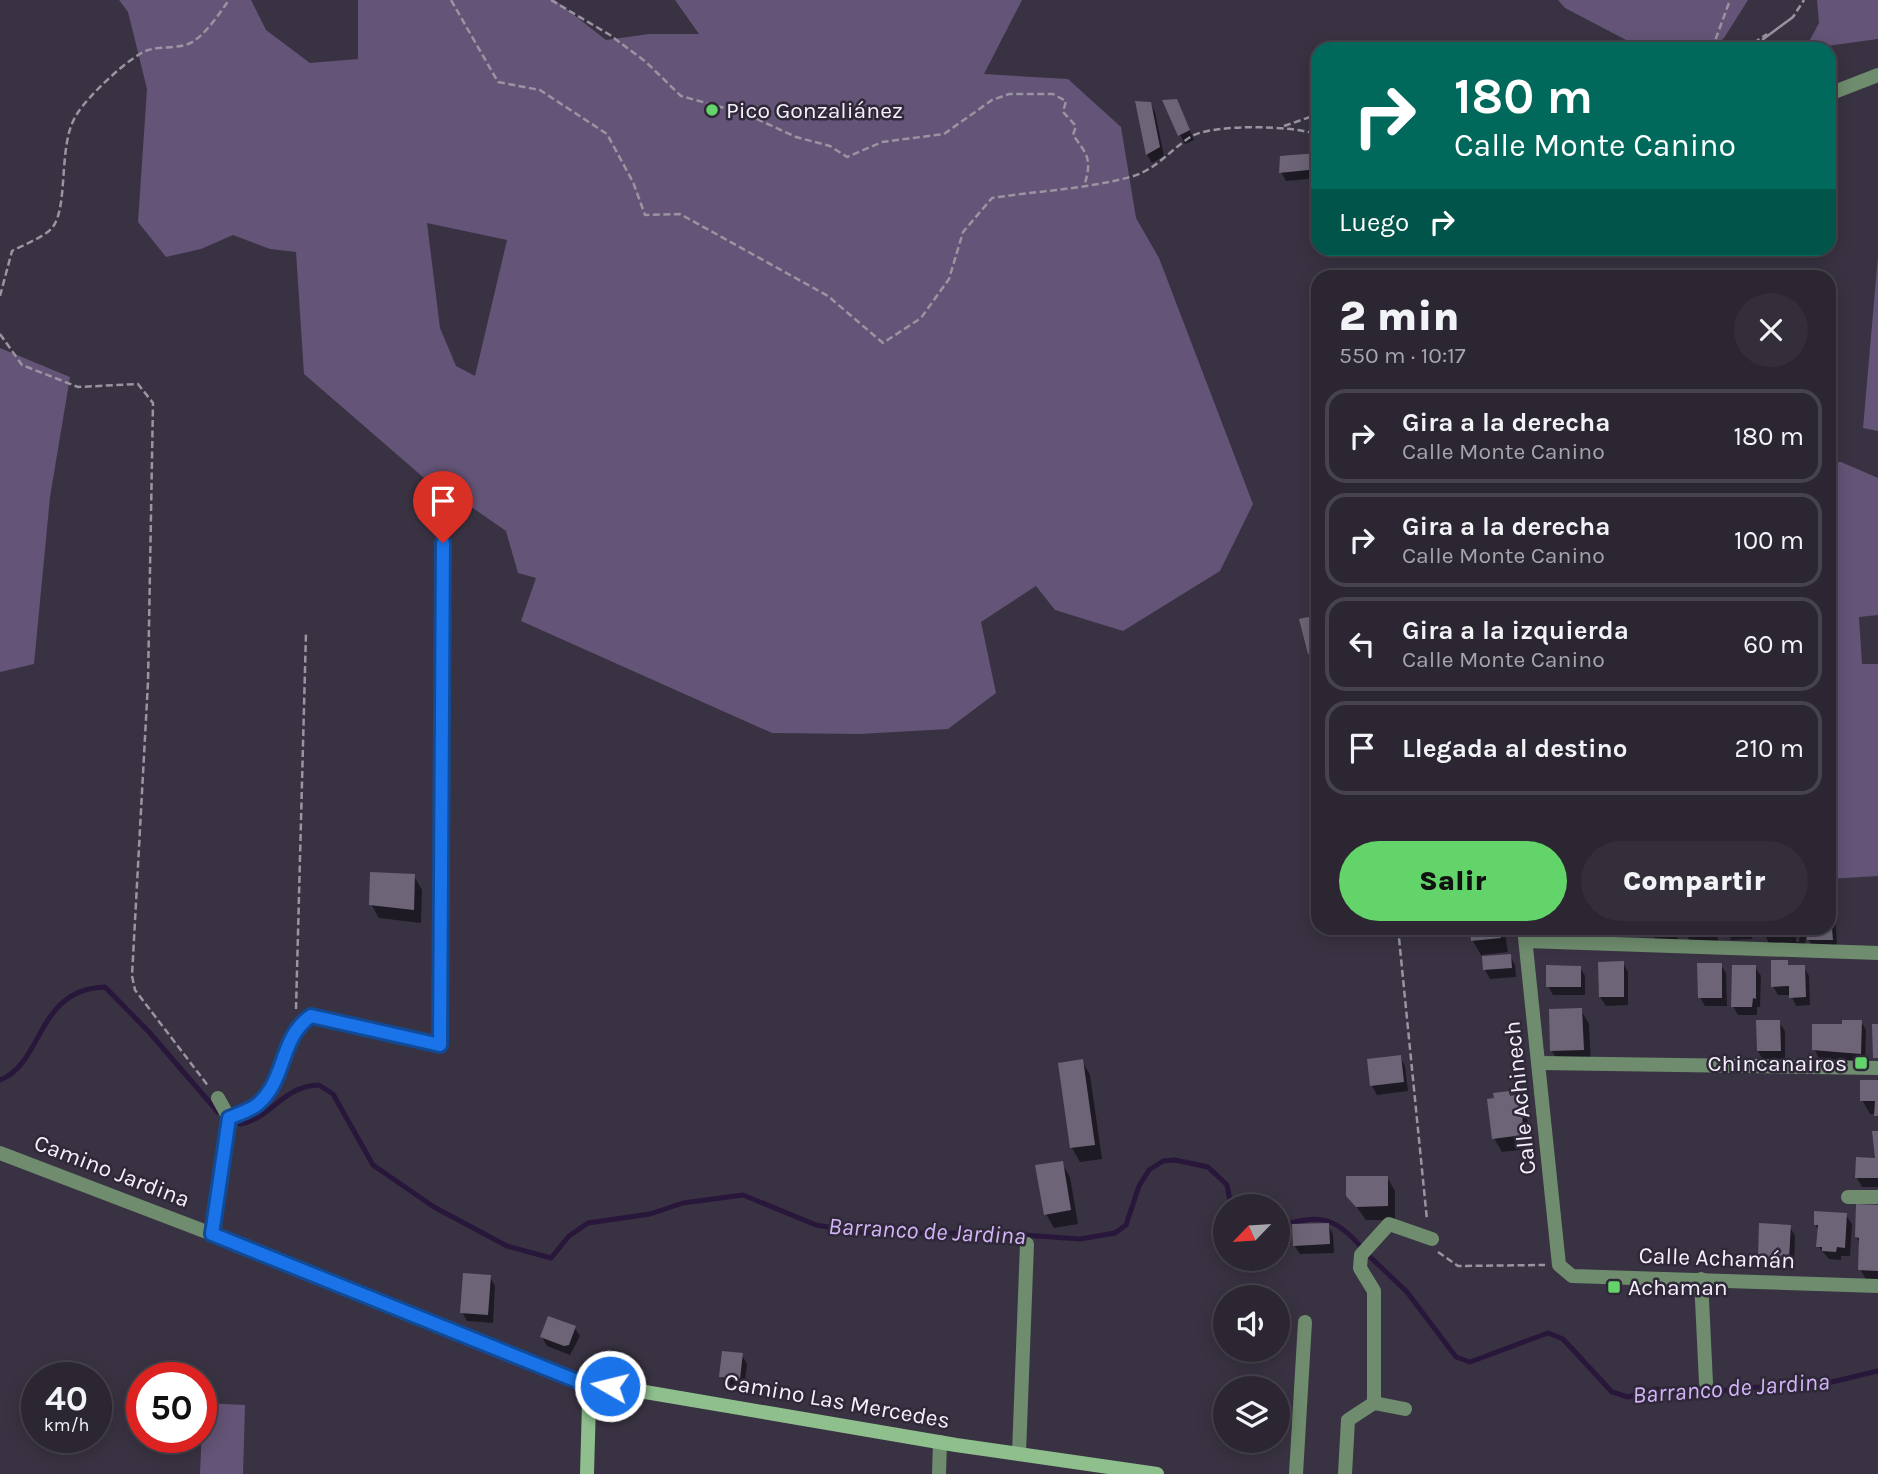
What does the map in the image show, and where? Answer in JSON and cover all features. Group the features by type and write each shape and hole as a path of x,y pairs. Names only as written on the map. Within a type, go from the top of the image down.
{"main road":[{"name":"Camino Las Mercedes","path":"597,1389 610,1386 940,1442 1157,1474"},
{"path":"587,1474 589,1403 597,1389"}],"street":[{"path":"1836,91 1878,75"},
{"path":"229,1118 258,1104 275,1082 296,1026 311,1016 440,1045 443,543"},
{"name":"Calle Achinech","path":"1525,935 1559,1265"},
{"path":"1544,935 1878,953"},
{"path":"1540,1063 1878,1068"},
{"path":"212,1234 229,1118 218,1098"},
{"name":"Camino Jardina","path":"0,1153 212,1234 597,1389"},
{"path":"1848,1197 1878,1197"},
{"path":"1374,1404 1374,1291 1360,1268 1366,1250 1389,1224 1432,1239"},
{"path":"1019,1452 1027,1244"},
{"name":"Calle Achamán","path":"1559,1265 1572,1276 1878,1286"},
{"path":"1702,1279 1706,1383"},
{"path":"1296,1474 1305,1322"},
{"path":"1345,1474 1348,1420 1374,1404 1405,1409"},
{"path":"939,1474 940,1442"}],"path":[{"path":"0,296 12,251 50,231 57,222 64,188 65,142 77,114 116,72 145,50 192,43 210,26 229,0"},
{"path":"451,0 498,82 540,90 607,134 633,182 645,215 680,214 828,296 883,343 921,318 949,279 963,232 992,198 1132,177 1169,156 1193,135 1223,130 1281,127 1311,133"},
{"path":"551,0 597,26 646,62 681,96 746,114 796,137 830,146 847,157 882,142 944,134 992,100 1009,94 1053,94 1066,101 1063,112 1076,125 1073,135 1087,150 1091,162 1085,184"},
{"path":"1715,42 1730,0"},
{"path":"1793,17 1778,27 1762,40 1793,17 1804,0"},
{"path":"1756,42 1793,17"},
{"path":"1281,127 1311,117"},
{"path":"0,334 22,365 78,387 138,384 153,403 148,682 132,976 135,990 218,1098"},
{"path":"296,1026 306,632"},
{"path":"1399,935 1428,1231 1437,1251 1458,1266 1559,1265"}],"shaded area":[{"path":"119,0 251,0 266,30 310,63 358,59 358,0 555,0 606,40 649,34 699,34 675,0 1022,0 984,74 1068,79 1121,127 1136,218 1159,258 1253,504 1220,571 1123,631 1055,610 1036,586 981,622 996,693 948,729 860,734 772,733 521,621 536,578 518,573 506,531 457,497 431,484 304,374 296,252 270,249 233,235 201,249 166,257 138,222 147,89 128,12","holes":["427,223 507,240 475,376 456,366 440,328"]},
{"path":"1558,0 1748,0 1719,42 1629,42 1565,8"},
{"path":"1817,0 1878,0 1878,39 1836,45 1836,42 1809,42 1819,23"},
{"path":"1878,256 1878,431 1863,428"},
{"path":"0,348 70,377 50,497 34,664 0,672"},
{"path":"1836,462 1878,478 1878,615 1859,617 1862,664 1878,664 1878,876 1836,879"},
{"path":"217,1404 245,1405 243,1474 200,1474 201,1453 217,1453"}],"building":[{"path":"1177,99 1190,130 1178,136 1162,100"},
{"path":"1135,101 1151,102 1160,147 1146,155"},
{"path":"1311,154 1311,170 1279,173 1280,156"},
{"path":"1311,616 1311,653 1308,654 1299,619"},
{"path":"370,872 415,874 414,910 369,905"},
{"path":"1471,935 1500,935 1501,938 1471,941"},
{"path":"1650,935 1673,935 1673,936"},
{"path":"1807,935 1833,935 1833,940 1807,940"},
{"path":"1511,954 1512,968 1483,970 1482,956"},
{"path":"1771,960 1788,960 1788,965 1805,965 1806,997 1789,998 1789,986 1771,987"},
{"path":"1624,961 1624,997 1599,997 1598,962"},
{"path":"1697,963 1722,963 1722,998 1698,998"},
{"path":"1546,965 1581,966 1581,987 1546,987"},
{"path":"1732,965 1756,965 1756,999 1753,998 1752,1007 1731,1007"},
{"path":"1582,1008 1584,1050 1550,1051 1549,1009"},
{"path":"1756,1020 1780,1020 1781,1051 1757,1051"},
{"path":"1842,1020 1862,1020 1861,1054 1812,1050 1812,1024 1842,1024"},
{"path":"1872,1024 1878,1024 1878,1058 1873,1058"},
{"path":"1401,1055 1404,1082 1370,1086 1367,1059"},
{"path":"1083,1059 1095,1145 1070,1148 1058,1063"},
{"path":"1860,1080 1878,1080 1878,1116 1874,1116 1875,1101 1860,1101"},
{"path":"1509,1091 1510,1096 1517,1095 1519,1108 1522,1108 1523,1135 1492,1139 1487,1099 1494,1098 1493,1093"},
{"path":"1872,1131 1878,1131 1878,1178 1855,1178 1856,1157 1875,1158"},
{"path":"1063,1161 1071,1210 1044,1215 1035,1165"},
{"path":"1346,1176 1388,1176 1388,1206 1356,1207 1346,1196"},
{"path":"1856,1204 1878,1205 1878,1271 1858,1270"},
{"path":"1814,1211 1847,1213 1845,1248 1837,1247 1836,1252 1822,1251 1822,1247 1816,1247 1818,1225 1814,1225"},
{"path":"1329,1223 1330,1244 1293,1246 1292,1224"},
{"path":"1759,1223 1791,1225 1789,1258 1758,1257"},
{"path":"463,1273 491,1275 488,1315 460,1313"},
{"path":"548,1316 576,1326 569,1345 564,1346 540,1337"},
{"path":"722,1351 743,1353 740,1379 719,1377"}],"waterway":[{"name":"Barranco de Jardina","path":"0,1080 14,1071 25,1059 53,1013 66,1000 82,991 105,987 149,1032 218,1112"},
{"name":"Barranco de Jardina","path":"240,1124 260,1116 295,1091 319,1085 333,1094 373,1165 434,1207 507,1246 551,1258 569,1236 588,1223 650,1214 683,1203 743,1195 816,1225 865,1233 993,1233 1080,1239 1115,1233 1126,1225 1139,1186 1149,1170 1163,1161 1175,1160 1208,1167 1227,1185 1229,1194"},
{"name":"Barranco de Jardina","path":"1290,1224 1304,1220 1324,1220 1342,1229 1361,1247"},
{"name":"Barranco de Jardina","path":"1367,1254 1407,1292 1456,1357 1470,1362 1548,1333 1563,1339 1612,1392 1628,1397 1655,1389 1686,1394 1781,1385 1815,1386 1878,1371"}],"place":[{"name":"Pico Gonzaliánez","path":"712,110"},
{"name":"Chincanairos","path":"1861,1063"},
{"name":"Achaman","path":"1614,1287"}],"route":[{"path":"443,543 440,1045 311,1016 296,1026 275,1082 258,1104 229,1118 212,1234 369,1300 597,1389 610,1386"}]}
